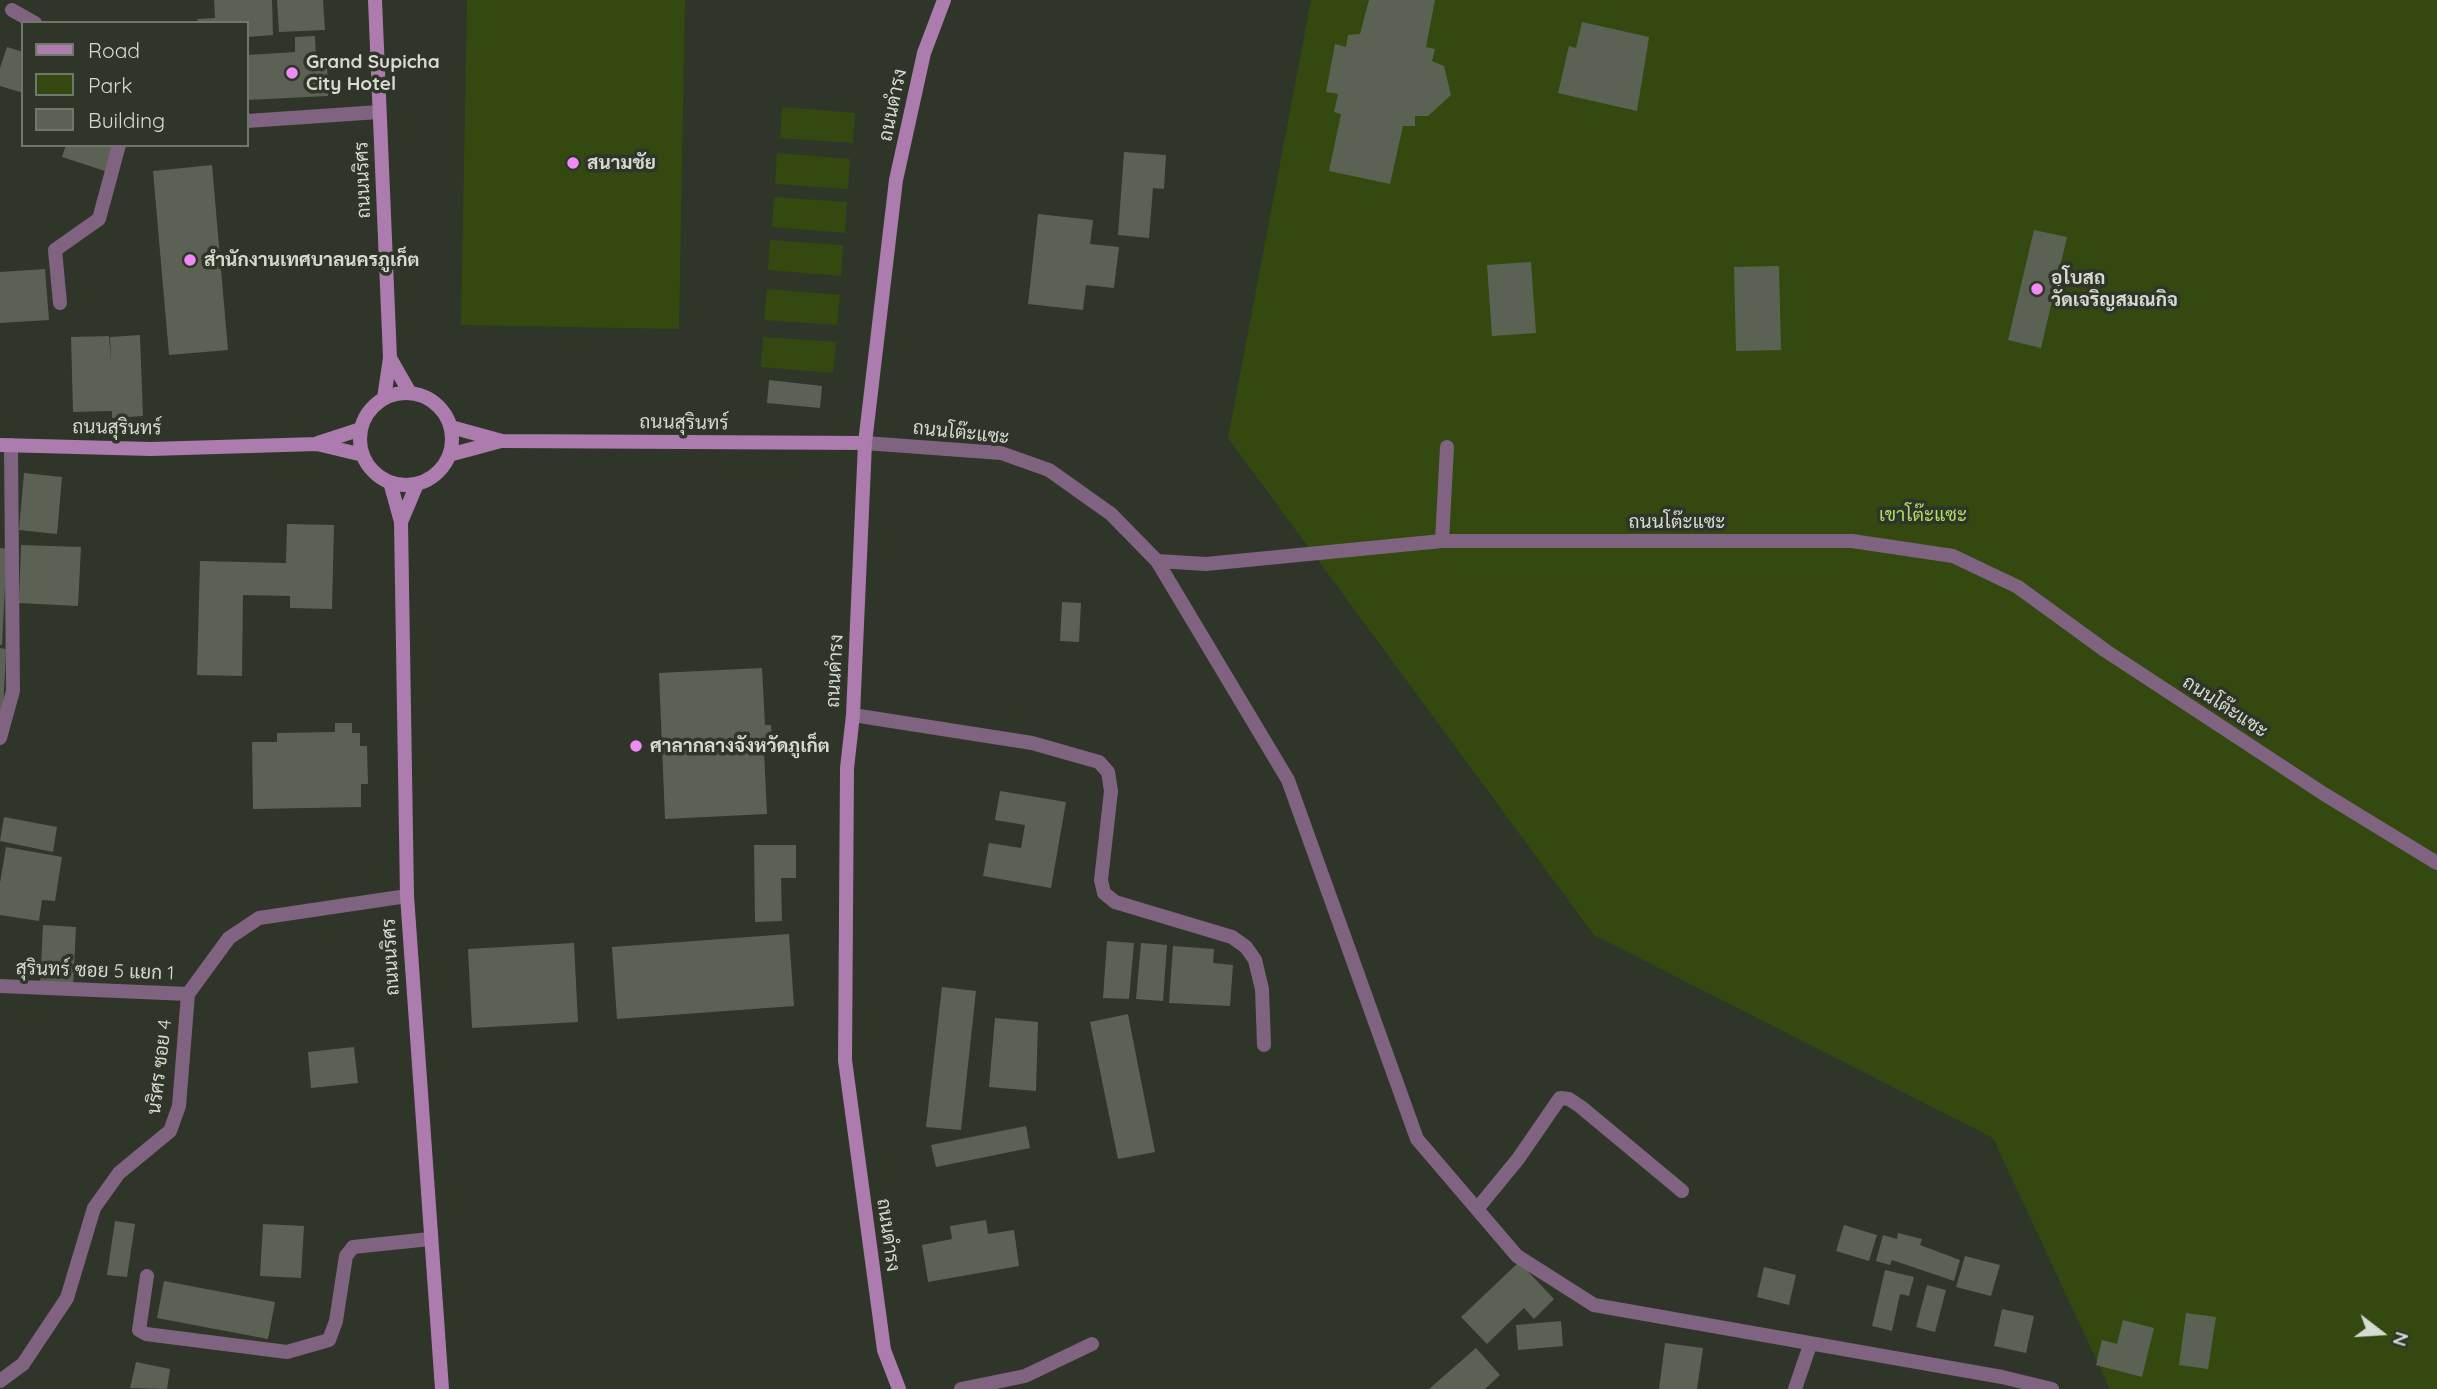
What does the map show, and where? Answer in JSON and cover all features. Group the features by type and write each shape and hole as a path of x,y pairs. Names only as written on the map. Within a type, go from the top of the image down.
{"street":[{"name":"ถนนนริศร","path":"374,0 390,358 384,398"},
{"name":"ถนนดำรง","path":"899,1389 884,1350 845,1060 847,768 853,715 865,443 896,180 924,53 944,0"},
{"path":"12,10 31,21"},
{"path":"248,121 379,112"},
{"path":"60,303 55,250 99,219 118,147"},
{"name":"ถนนนริศร","path":"390,358 410,393"},
{"path":"410,393 436,404 451,427 449,455 442,468 417,484 390,482 369,467 363,455 361,429 374,406 384,398 410,393"},
{"name":"ถนนสุรินทร์","path":"451,427 502,441 865,443"},
{"name":"ถนนสุรินทร์","path":"317,444 361,429"},
{"name":"ถนนสุรินทร์","path":"449,455 502,441"},
{"name":"ถนนโต๊ะแซะ","path":"865,443 1000,453 1049,470 1111,514 1157,561 1206,565 1442,541 1852,541 1953,556 2018,587 2106,651 2324,794 2437,863"},
{"name":"ถนนสุรินทร์","path":"5,445 151,449 317,444 363,455"},
{"path":"0,738 13,691 5,445"},
{"path":"1442,541 1447,447"},
{"name":"ถนนนริศร","path":"390,482 401,522 407,896 442,1389"},
{"name":"ถนนนริศร","path":"401,522 417,484"},
{"path":"1157,561 1289,780 1417,1139 1517,1256 1594,1305 2002,1377 2052,1389"},
{"path":"853,715 1031,743 1099,762 1108,772 1111,791 1101,880 1104,893 1115,902 1232,937 1246,947 1255,960 1262,989 1264,1045"},
{"path":"188,994 229,939 259,918 407,896"},
{"name":"สุรินทร์ ซอย 5 แยก 1","path":"0,986 188,994"},
{"name":"นริศร ซอย 4","path":"0,1381 23,1364 67,1298 94,1208 119,1173 170,1131 179,1106 188,994"},
{"path":"1477,1209 1518,1159 1560,1098 1569,1099 1581,1107 1682,1191"},
{"path":"147,1276 139,1329 146,1334 287,1352 329,1340 336,1321 346,1256 353,1247 430,1238"},
{"path":"961,1389 1025,1376 1092,1344"},
{"path":"1796,1389 1810,1345"}],"green space":[{"name":"สนามชัย","path":"467,0 685,0 679,329 461,325"},
{"name":"เขาโต๊ะแซะ","path":"1311,0 2437,0 2437,1389 2110,1389 1993,1138 1594,935 1228,438"},
{"path":"782,107 855,113 853,143 780,138"},
{"path":"777,153 850,159 848,189 775,184"},
{"path":"774,197 847,202 845,233 772,227"},
{"path":"770,240 843,245 841,276 768,270"},
{"path":"767,289 840,295 837,325 764,320"},
{"path":"763,337 836,342 833,373 761,367"}],"building":[{"path":"214,0 272,0 273,35 248,37 248,21 197,19 215,18"},
{"path":"277,0 323,0 325,30 279,32"},
{"path":"1369,0 1435,0 1426,47 1435,49 1432,61 1444,66 1451,95 1428,116 1415,116 1415,126 1403,126 1390,184 1329,171 1341,114 1334,112 1338,94 1326,92 1335,44 1346,47 1348,35 1360,34"},
{"path":"1582,22 1649,37 1637,111 1558,93 1569,46 1576,48"},
{"path":"315,36 316,60 327,59 328,96 248,100 248,55 295,52 295,37"},
{"path":"7,47 21,51 21,92 0,86 0,68"},
{"path":"65,147 112,147 105,171 62,157"},
{"path":"1124,152 1166,155 1164,189 1153,188 1149,238 1118,235"},
{"name":"สำนักงานเทศบาลนครภูเก็ต","path":"212,165 228,350 169,355 153,171"},
{"path":"1038,214 1093,220 1090,244 1119,247 1114,288 1086,285 1083,310 1028,304"},
{"name":"อุโบสถ วัดเจริญสมณกิจ","path":"2034,230 2067,237 2041,348 2008,340"},
{"path":"1531,262 1536,333 1492,336 1487,265"},
{"path":"1779,266 1781,350 1736,351 1734,267"},
{"path":"45,269 49,320 0,323 0,272"},
{"path":"140,335 143,416 112,418 112,411 73,412 71,337 109,336 111,361 110,337"},
{"path":"769,380 822,386 820,408 767,403"},
{"path":"24,473 62,477 57,534 19,530"},
{"path":"287,524 334,525 332,609 290,608 290,596 243,595 242,676 197,675 200,561 286,563"},
{"path":"21,545 81,547 78,606 19,603"},
{"path":"0,548 7,549 2,645 0,645"},
{"path":"1062,602 1081,603 1079,642 1060,641"},
{"path":"0,648 6,649 3,712 0,712"},
{"path":"762,668 765,725 771,725 773,750 764,751 767,814 665,819 659,673"},
{"path":"335,723 352,723 352,733 360,733 360,746 367,746 368,784 361,784 361,807 253,809 252,742 277,742 277,733 335,732"},
{"path":"1000,791 1066,802 1051,888 983,876 989,843 1021,848 1025,825 995,820"},
{"path":"4,817 57,827 53,852 0,841"},
{"path":"754,845 796,845 796,878 781,878 782,921 755,922"},
{"path":"6,847 62,857 55,901 42,900 39,921 0,915 0,883"},
{"path":"43,925 76,927 73,987 40,985"},
{"path":"789,934 794,1006 617,1019 612,947"},
{"path":"1107,941 1134,943 1129,999 1103,998"},
{"path":"574,943 578,1022 472,1028 468,949"},
{"path":"1141,943 1167,945 1163,1001 1136,999"},
{"path":"1173,946 1214,949 1213,963 1233,965 1230,1006 1169,1003"},
{"path":"942,987 976,991 961,1130 926,1127"},
{"path":"1128,1014 1155,1152 1118,1159 1090,1022"},
{"path":"995,1018 1038,1022 1036,1091 989,1087"},
{"path":"354,1047 358,1083 311,1088 308,1052"},
{"path":"1026,1126 1030,1148 936,1167 931,1145"},
{"path":"986,1220 988,1234 1014,1230 1019,1266 928,1282 922,1245 952,1239 950,1226"},
{"path":"115,1221 135,1224 127,1277 107,1275"},
{"path":"263,1224 304,1226 301,1278 260,1276"},
{"path":"1844,1225 1877,1235 1869,1261 1836,1251"},
{"path":"1898,1233 1922,1239 1920,1245 1960,1260 1954,1281 1892,1260 1890,1265 1876,1261 1883,1235 1897,1239"},
{"path":"1965,1256 2000,1265 1991,1296 1956,1287"},
{"path":"1519,1262 1554,1299 1534,1319 1524,1308 1487,1344 1461,1317"},
{"path":"1764,1267 1796,1275 1789,1305 1757,1297"},
{"path":"1885,1270 1914,1277 1909,1296 1900,1294 1892,1331 1872,1326"},
{"path":"164,1281 275,1302 268,1339 157,1318"},
{"path":"1927,1285 1946,1290 1935,1332 1916,1327"},
{"path":"2002,1309 2034,1316 2026,1353 1994,1346"},
{"path":"2186,1313 2216,1317 2208,1369 2179,1365"},
{"path":"2123,1320 2154,1328 2142,1377 2096,1365 2102,1340 2117,1344"},
{"path":"1561,1321 1563,1346 1518,1350 1516,1325"},
{"path":"1665,1343 1703,1348 1697,1389 1659,1389"},
{"path":"1476,1348 1500,1375 1485,1389 1429,1389"},
{"path":"136,1362 170,1369 167,1389 130,1388"}],"place":[{"name":"Grand Supicha City Hotel","path":"292,73"},
{"name":"สนามชัย","path":"573,163"},
{"name":"สำนักงานเทศบาลนครภูเก็ต","path":"190,260"},
{"name":"อุโบสถ วัดเจริญสมณกิจ","path":"2037,289"},
{"name":"ศาลากลางจังหวัดภูเก็ต","path":"636,746"}]}
